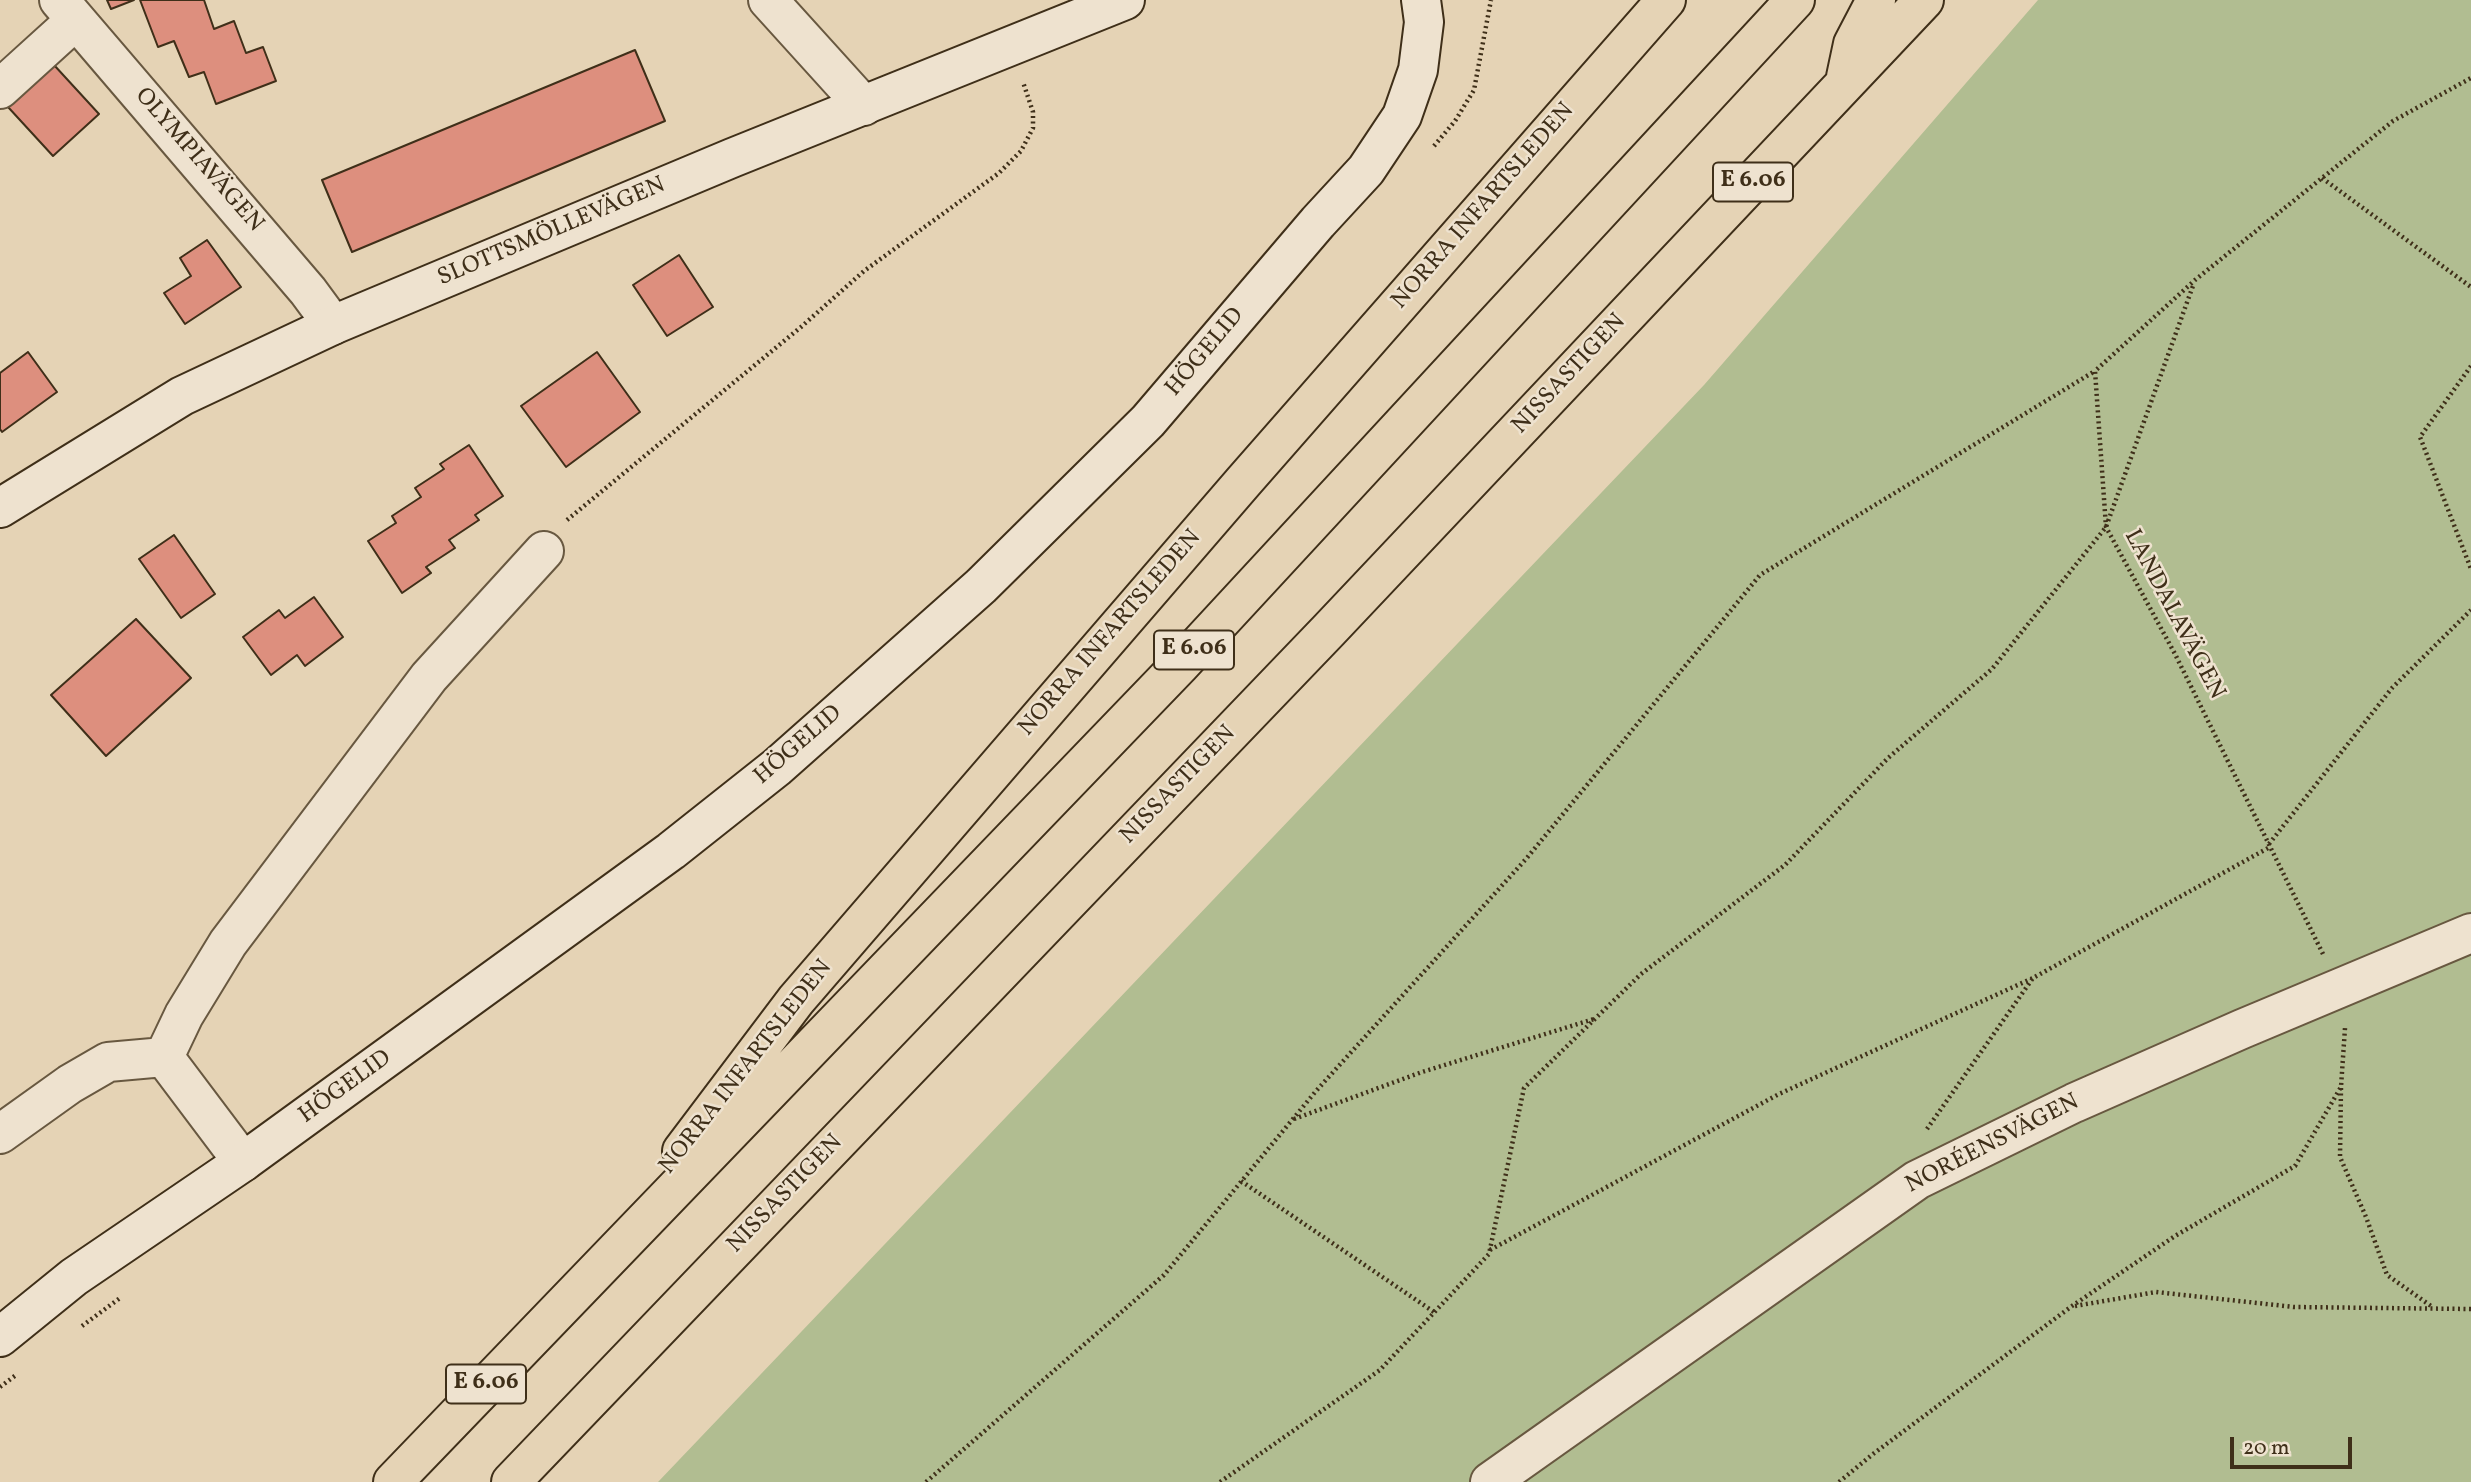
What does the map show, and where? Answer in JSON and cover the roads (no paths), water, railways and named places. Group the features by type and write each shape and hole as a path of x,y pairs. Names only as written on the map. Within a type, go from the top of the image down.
{"highway":[{"name":"NORRA INFARTSLEDEN","path":"579,1287 796,1000 1234,491 1666,0"},
{"name":"E 6.06","path":"393,1482 1180,665 1795,0"},
{"path":"1844,86 1853,44 1876,0"},
{"name":"E 6.06","path":"1844,86 1924,0"},
{"name":"NISSASTIGEN","path":"511,1482 1329,630 1844,86"}],"street":[{"path":"768,0 864,106"},
{"name":"SLOTTSMÖLLEVÄGEN","path":"0,508 182,396 333,326 732,158 1125,0"},
{"name":"HÖGELID","path":"0,1337 74,1277 243,1162 671,851 777,767 981,586 1148,421 1318,222 1366,170 1402,116 1418,70 1424,22 1421,0"},
{"path":"0,89 68,10"},
{"name":"OLYMPIAVÄGEN","path":"68,10 308,291 333,326"},
{"path":"164,1057 184,1015 228,943 323,815 429,677 544,551"},
{"name":"NORÉENSVÄGEN","path":"1490,1482 1917,1180 2074,1103 2471,933"},
{"path":"164,1057 243,1162"},
{"path":"0,1133 70,1084 108,1062 164,1057"}]}
